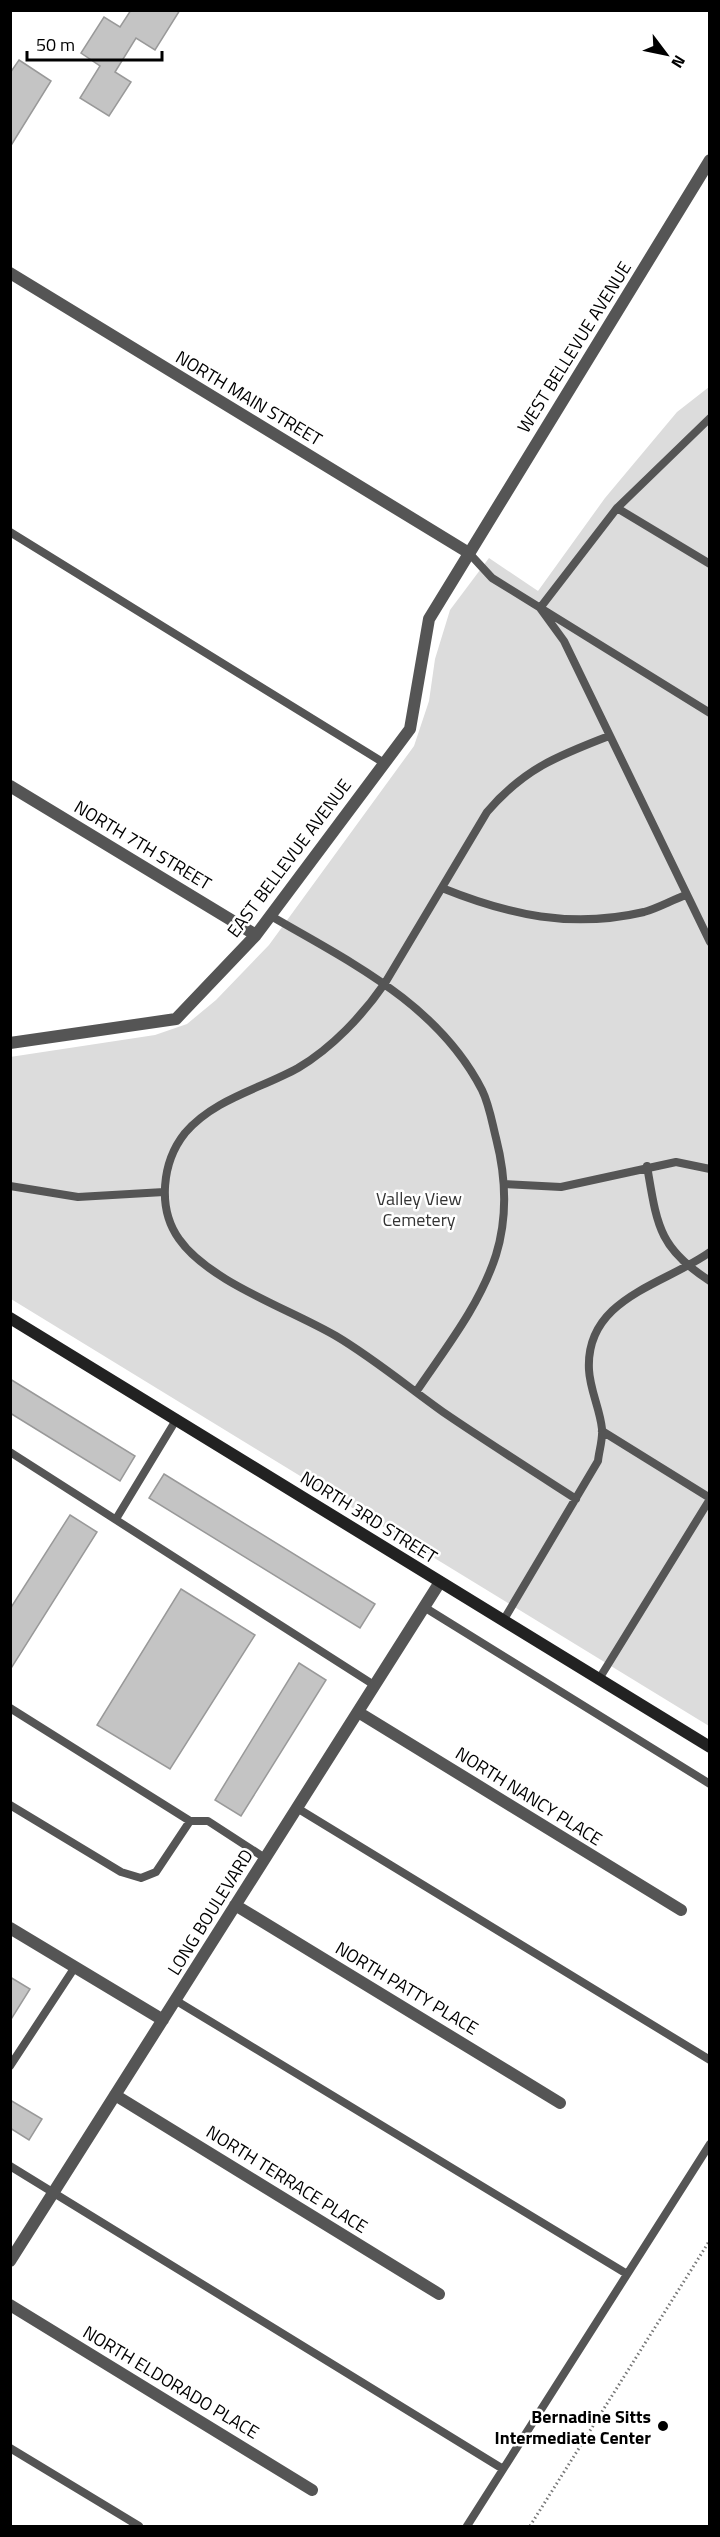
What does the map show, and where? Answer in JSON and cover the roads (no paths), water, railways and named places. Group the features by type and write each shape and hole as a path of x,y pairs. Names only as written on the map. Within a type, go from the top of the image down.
{"main road":[{"name":"NORTH 3RD STREET","path":"10,1318 710,1747"}],"street":[{"name":"WEST BELLEVUE AVENUE","path":"468,553 710,160"},
{"name":"NORTH MAIN STREET","path":"10,273 468,553"},
{"name":"EAST BELLEVUE AVENUE","path":"14,1040 176,1019 256,935 410,729 429,619 468,553"},
{"name":"NORTH 7TH STREET","path":"10,786 256,935"},
{"name":"LONG BOULEVARD","path":"10,2261 440,1582"},
{"name":"NORTH NANCY PLACE","path":"358,1712 681,1910"},
{"name":"NORTH PATTY PLACE","path":"236,1905 560,2103"},
{"path":"10,1928 162,2020"},
{"name":"NORTH TERRACE PLACE","path":"115,2095 439,2294"},
{"name":"NORTH ELDORADO PLACE","path":"10,2305 312,2490"}],"lane":[{"path":"540,608 617,508 710,418"},
{"path":"617,508 710,564"},
{"path":"10,532 384,763"},
{"path":"468,553 492,578 710,713"},
{"path":"540,608 564,642 710,942"},
{"path":"576,1499 337,1337 197,1260 179,1239 168,1219 164,1192 173,1153 185,1134 205,1113 300,1067 335,1039 368,1007 386,983 487,812 508,788 531,771 609,736"},
{"path":"442,888 514,913 577,919 611,918 646,911 686,895"},
{"path":"271,916 386,983 421,1011 468,1065 483,1092 500,1153 505,1184 504,1217 496,1254 479,1295 416,1392"},
{"path":"505,1184 561,1187 647,1166 676,1162 710,1169"},
{"path":"647,1166 660,1227 670,1249 685,1265 710,1281"},
{"path":"10,1186 78,1197 164,1192"},
{"path":"504,1621 598,1461 602,1431 589,1370 592,1340 610,1311 639,1291 710,1252"},
{"path":"116,1520 176,1420"},
{"path":"599,1679 710,1498 602,1431"},
{"path":"10,1452 375,1685"},
{"path":"424,1607 710,1784"},
{"path":"10,1708 190,1821 208,1821 265,1858"},
{"path":"10,1805 122,1872 141,1878 156,1872 190,1821"},
{"path":"297,1808 710,2061"},
{"path":"10,2066 75,1967"},
{"path":"176,2000 627,2274"},
{"path":"467,2526 710,2144"},
{"path":"10,2166 503,2469"},
{"path":"10,2448 139,2526"}],"place":[{"name":"Bernadine Sitts Intermediate Center","path":"663,2426"}],"park label":[{"name":"Valley View Cemetery","path":"419,1208"}]}
